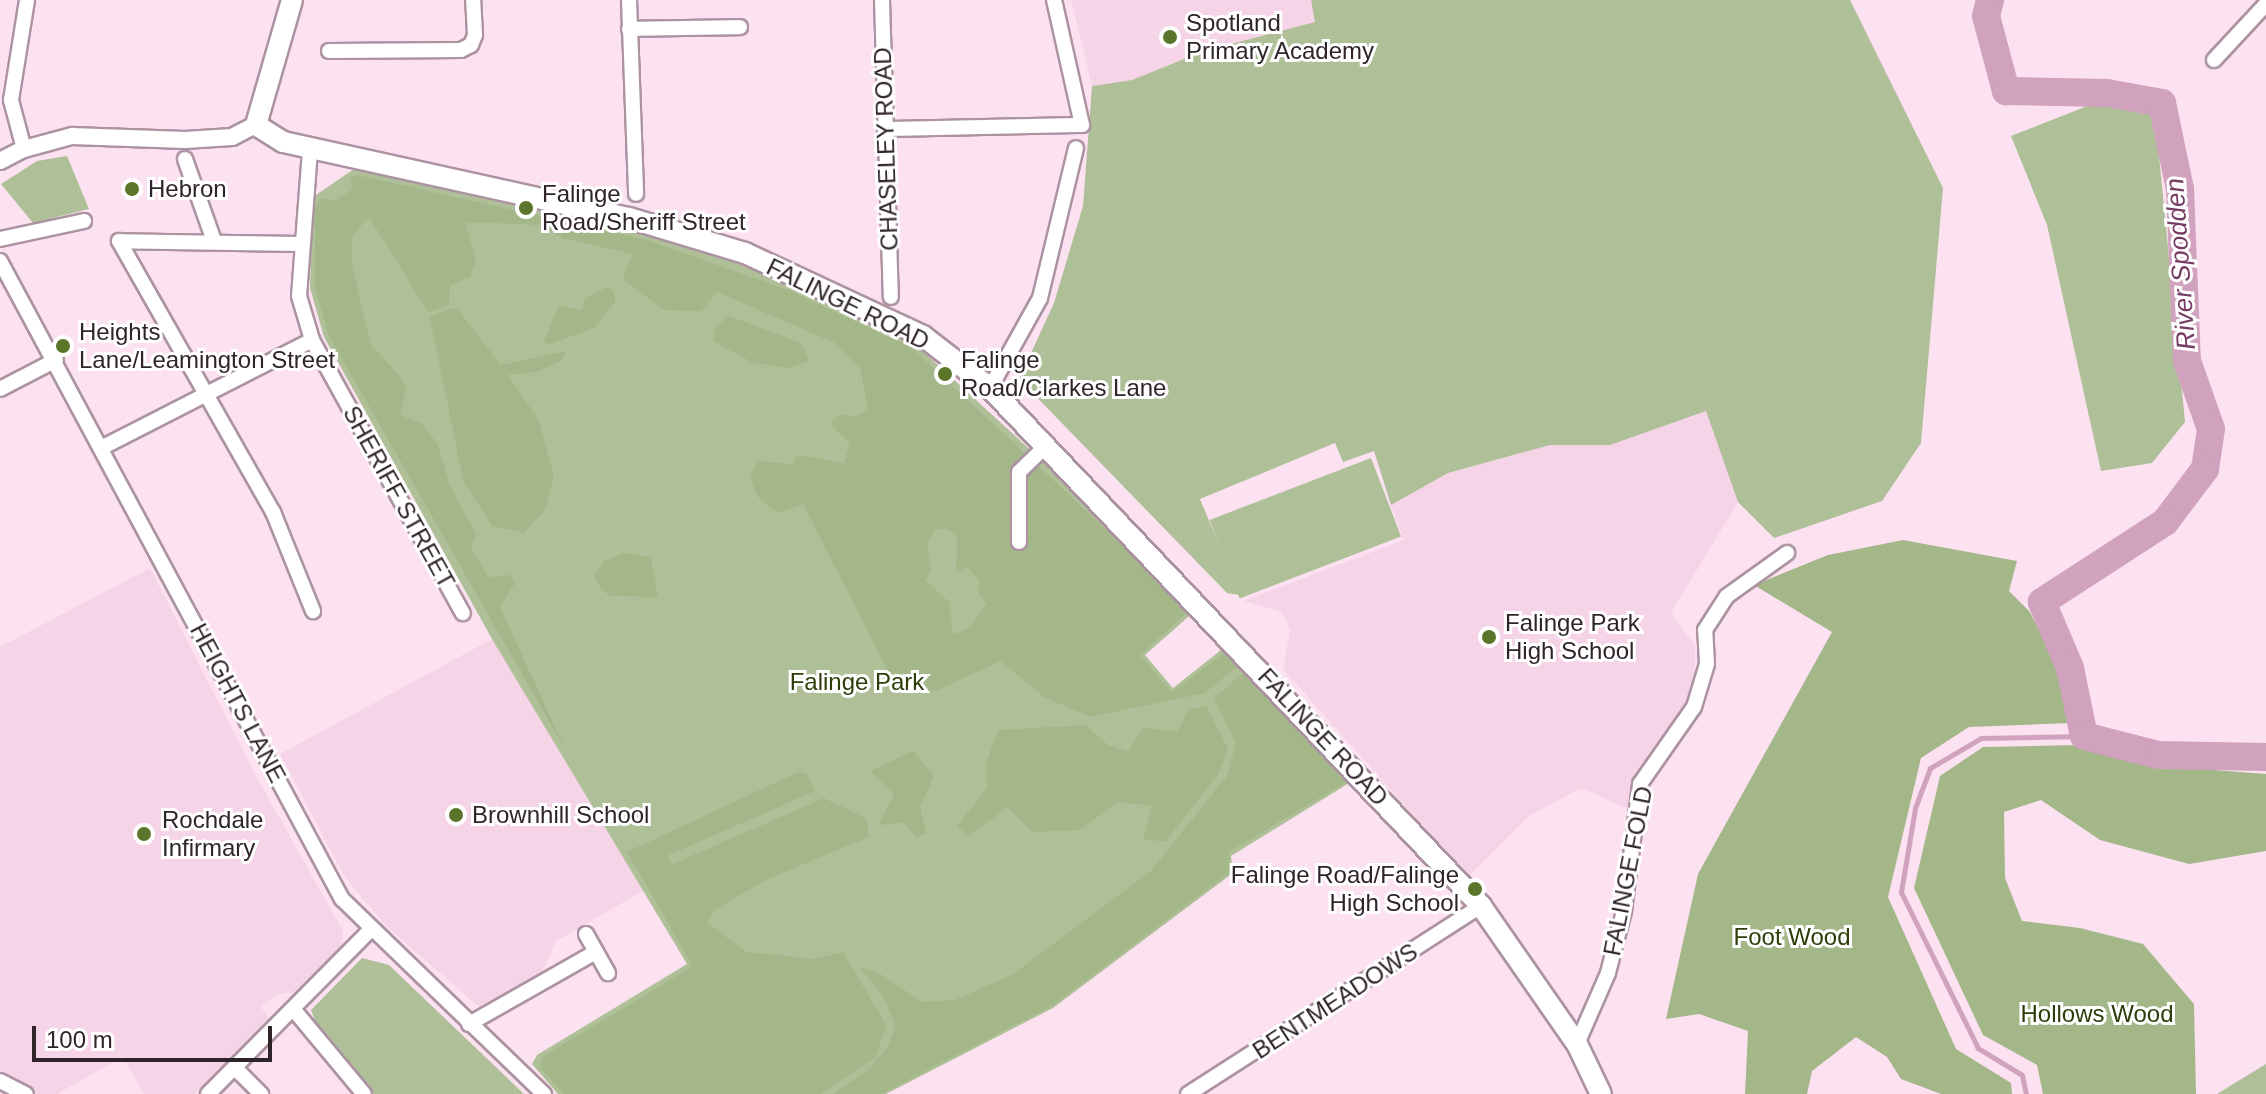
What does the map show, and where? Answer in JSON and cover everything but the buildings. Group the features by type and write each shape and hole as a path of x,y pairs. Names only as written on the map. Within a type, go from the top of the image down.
{"main road":[{"path":"256,125 292,0"},
{"name":"FALINGE ROAD","path":"256,125 310,150 629,218 745,253 923,336 990,388 1481,906 1515,949 1577,1044 1601,1094"}],"street":[{"path":"24,149 5,102 27,0"},
{"path":"329,51 461,50 471,45 473,0"},
{"path":"629,0 636,194"},
{"name":"CHASELEY ROAD","path":"882,0 891,297"},
{"path":"885,129 1082,125 1054,0"},
{"path":"2214,60 2266,4"},
{"path":"629,29 740,27"},
{"path":"0,161 24,149 81,135 232,137 256,125"},
{"path":"990,388 1040,298 1076,148"},
{"name":"SHERIFF STREET","path":"310,150 300,244 299,296 312,340 463,613"},
{"path":"185,159 214,241"},
{"path":"0,239 84,221"},
{"path":"300,244 119,241 273,512 313,611"},
{"name":"HEIGHTS LANE","path":"0,261 103,447 342,899 544,1094"},
{"path":"103,447 312,340"},
{"path":"0,389 56,360"},
{"path":"1019,542 1019,472 1046,446"},
{"name":"FALINGE FOLD","path":"1577,1044 1608,973 1624,911 1640,784 1694,707 1707,664 1705,630 1727,596 1787,553"},
{"name":"BENTMEADOWS","path":"1188,1094 1481,906"},
{"path":"208,1094 372,928"},
{"path":"586,934 608,973"},
{"path":"469,1024 596,952"},
{"path":"294,1010 364,1094"},
{"path":"235,1068 261,1094"},
{"path":"0,1081 24,1093"}],"shaded area":[{"name":"Spotland Primary Academy","path":"1071,0 1311,0 1316,22 1204,51 1132,80 1092,86"},
{"name":"Falinge Park High School","path":"1706,410 1738,502 1671,613 1695,645 1695,704 1635,779 1630,810 1581,788 1529,816 1468,877 1283,669 1290,630 1282,612 1244,601 1404,540 1391,505 1448,473 1550,445 1610,445"},
{"name":"Rochdale Infirmary","path":"150,568 256,776 343,931 342,952 299,992 277,994 261,1007 271,1021 194,1094 144,1094 123,1057 57,1094 31,1094 0,1081 0,647"},
{"name":"Brownhill School","path":"492,639 645,890 556,941 542,972 479,1007 386,926 344,876 280,754"}],"green space":[{"path":"1311,0 1850,0 1943,188 1921,443 1882,501 1774,538 1738,502 1706,411 1610,445 1550,445 1448,473 1391,505 1374,451 1343,462 1335,443 1200,499 1240,595 1227,593 1019,379 1054,303 1083,206 1092,86 1132,80 1204,51 1315,22"},
{"path":"2095,103 2154,104 2185,422 2152,463 2101,471 2047,225 2011,136"},
{"path":"67,156 89,209 33,223 1,184 37,161"},
{"name":"Falinge Park","path":"354,169 645,235 731,260 915,344 1135,546 1196,610 1145,655 1173,688 1226,646 1354,780 1231,856 1233,873 1053,1008 886,1094 558,1094 532,1064 537,1055 687,964 492,639 324,337 310,288 313,197"},
{"path":"357,175 647,240 788,290 911,347 1191,609 1140,655 1172,692 1225,652 1237,667 1205,693 1090,717 1044,697 1001,661 933,692 892,679 803,504 777,513 757,496 750,477 758,461 793,464 797,455 844,463 850,443 830,424 839,415 857,416 868,409 860,367 835,343 717,292 701,311 664,310 623,279 632,254 562,238 541,225 465,222 476,259 470,277 450,285 449,305 428,312 369,217 352,236 352,265 371,345 401,377 406,389 400,415 421,423 437,443 450,486 476,534 471,547 488,577 509,575 515,583 500,607 566,751 329,336 315,288 315,208 320,198 336,200 353,189 350,178","holes":["936,529 947,529 957,537 956,572 967,567 980,582 977,591 987,603 970,628 953,634 949,602 926,580 931,571 927,544"]},
{"path":"607,287 614,291 615,302 594,328 551,344 544,342 558,306 582,310 585,298"},
{"path":"450,308 458,310 501,365 566,351 562,360 537,372 508,375 538,419 554,475 545,510 524,533 492,526 463,480 430,317"},
{"path":"729,316 801,343 810,361 789,368 753,363 713,341 716,326"},
{"path":"1371,458 1401,536 1240,598 1209,520"},
{"name":"Foot Wood","path":"1903,540 2017,561 2009,591 2030,612 2052,655 2072,723 1969,727 1921,758 1888,897 1956,1049 2011,1083 2012,1094 1941,1094 1901,1079 1887,1057 1856,1037 1812,1071 1807,1094 1745,1094 1748,1031 1699,1014 1666,1019 1698,874 1832,632 1754,585 1828,555"},
{"path":"623,553 651,557 658,597 611,596 601,590 594,575 604,561"},
{"path":"1244,672 1350,780 1229,852 1230,872 1052,1006 881,1094 833,1094 868,1070 888,1047 895,1025 885,1000 859,966 882,975 922,1002 955,1000 1013,974 1151,871 1227,776 1236,743 1214,698"},
{"path":"1206,706 1228,748 1219,773 1166,841 1143,840 1152,806 1119,802 1079,830 1032,832 1008,807 968,836 957,826 987,788 986,764 998,730 1085,725 1108,745 1128,751 1144,727 1177,732 1189,709"},
{"name":"Hollows Wood","path":"2079,745 2149,765 2266,774 2266,851 2189,864 2100,840 2041,800 2004,812 2005,878 2022,921 2080,928 2143,944 2194,1004 2196,1094 2043,1094 2037,1065 1983,1035 1914,888 1940,776 1983,747"},
{"path":"913,751 934,776 920,806 926,833 917,838 904,823 878,825 894,795 870,771"},
{"path":"798,772 807,774 815,791 667,856 673,864 824,798 867,819 869,837 768,879 716,909 707,923 747,952 814,959 843,952 886,1025 876,1057 820,1094 564,1094 540,1068 542,1057 693,966 627,852"},
{"path":"362,958 389,965 524,1094 373,1094 317,1026 311,1010"},
{"path":"2266,1064 2266,1094 2217,1094"}],"waterway":[{"name":"River Spodden","path":"1990,0 1986,16 2006,91 2107,93 2162,103 2180,189 2187,361 2211,429 2205,469 2165,522 2042,602 2070,668 2084,736 2158,755 2266,757"},
{"path":"2026,1094 2022,1075 1978,1048 1901,892 1915,808 1930,768 1981,738 2084,736"}],"place":[{"name":"Spotland Primary Academy","path":"1170,37"},
{"name":"Hebron","path":"132,189"},
{"name":"Falinge Road/Sheriff Street","path":"526,208"},
{"name":"Heights Lane/Leamington Street","path":"63,346"},
{"name":"Falinge Road/Clarkes Lane","path":"945,374"},
{"name":"Falinge Park High School","path":"1489,637"},
{"name":"Brownhill School","path":"456,815"},
{"name":"Rochdale Infirmary","path":"144,834"},
{"name":"Falinge Road/Falinge High School","path":"1475,889"}]}
